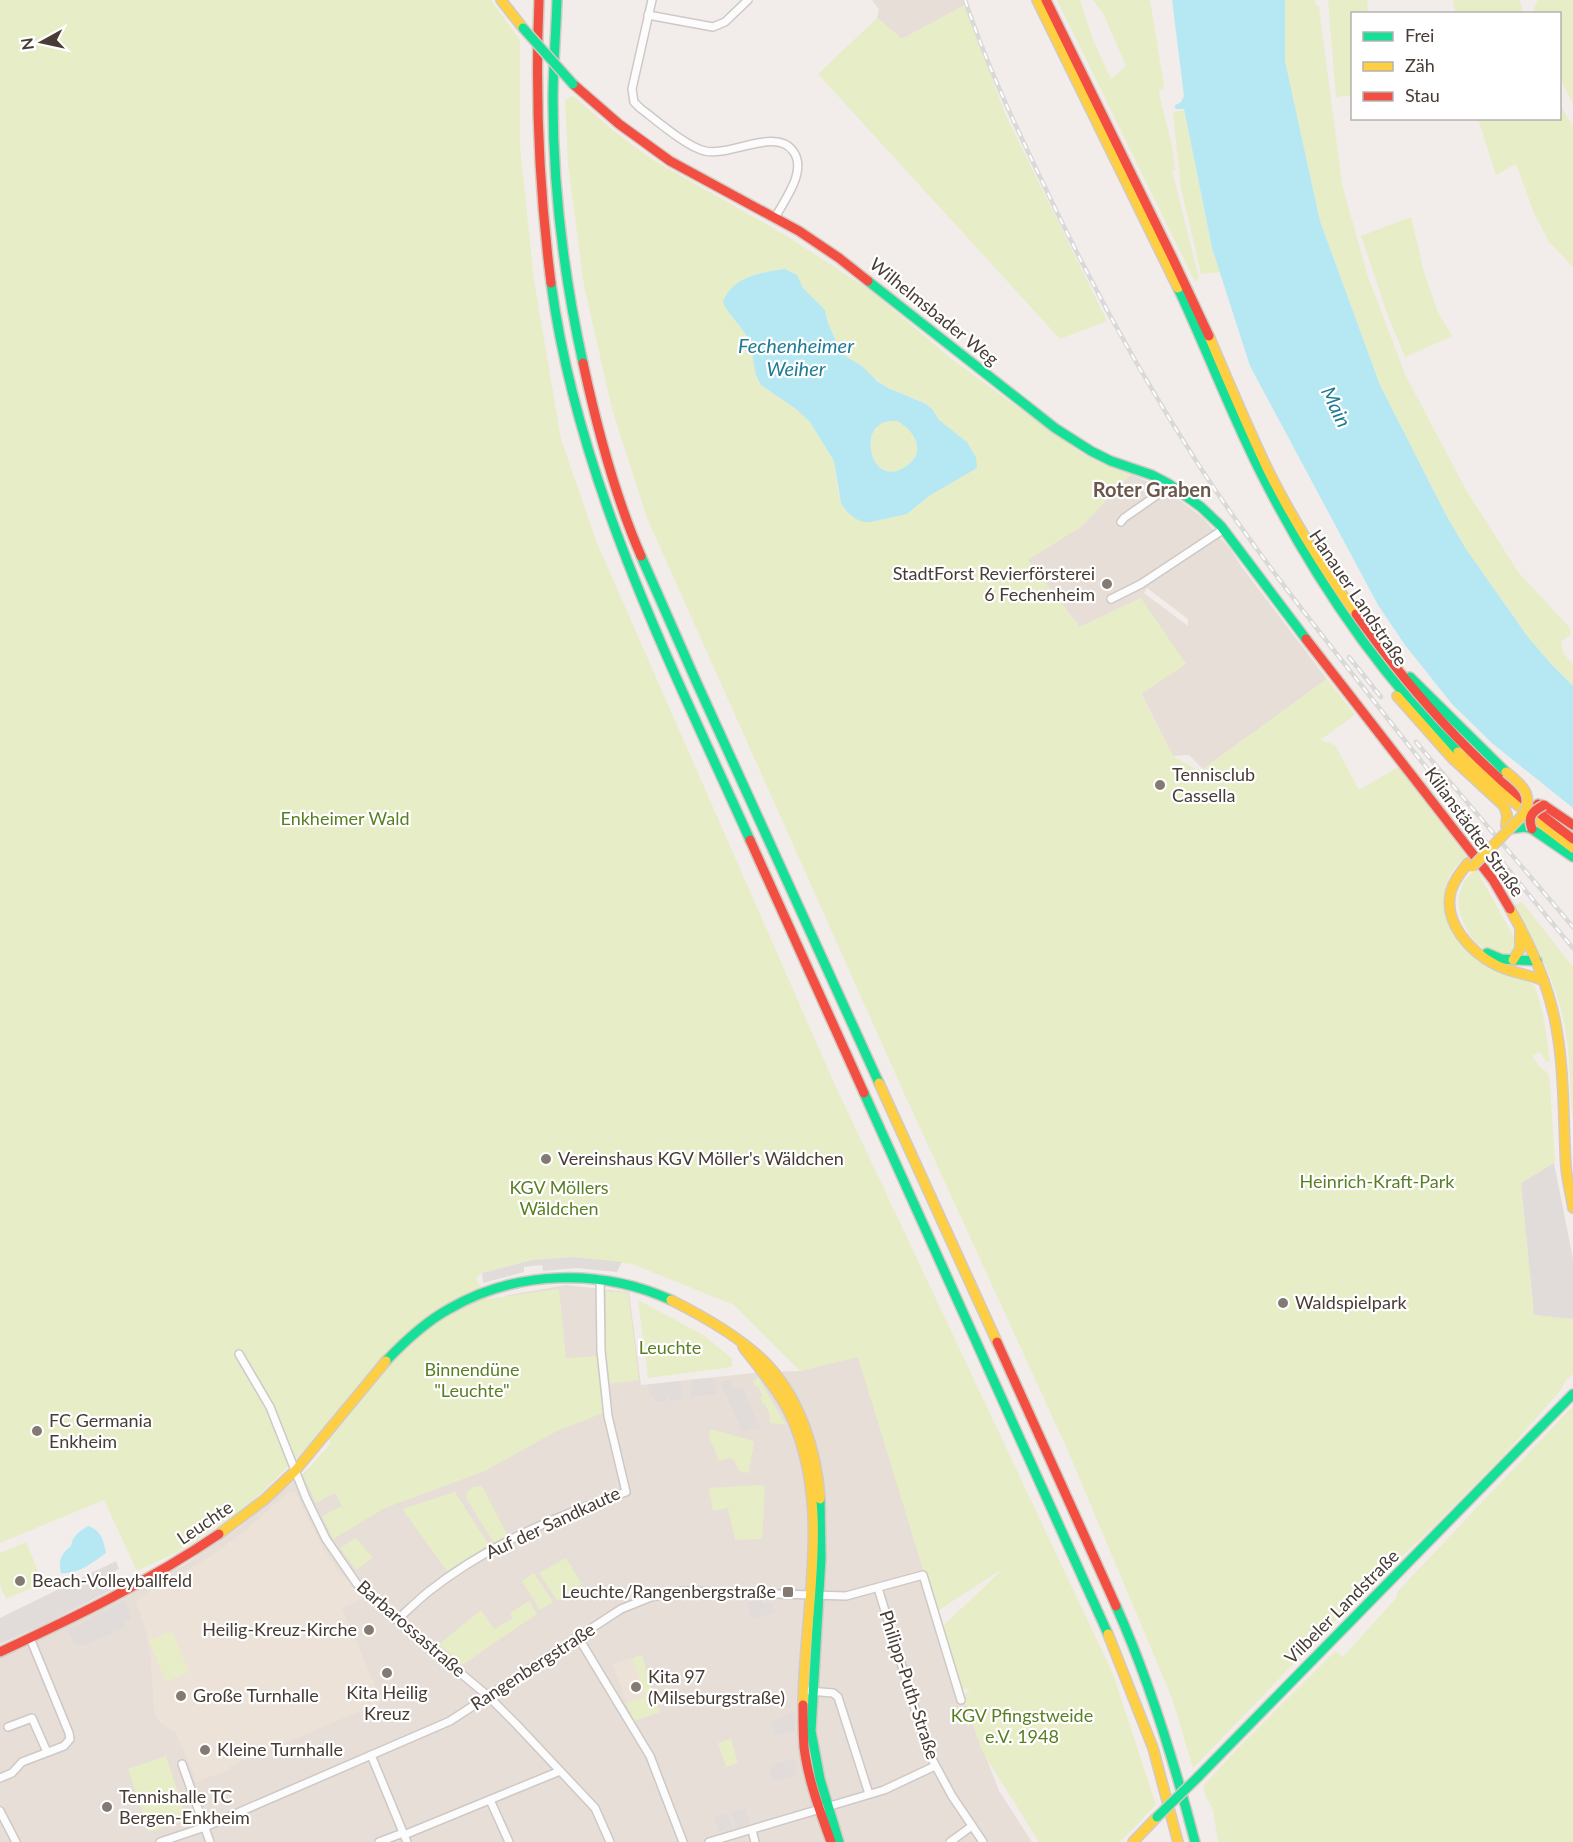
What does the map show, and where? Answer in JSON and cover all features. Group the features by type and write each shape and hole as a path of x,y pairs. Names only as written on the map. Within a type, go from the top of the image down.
{"main road":[{"name":"Wilhelmsbader Weg","path":"501,0 573,84 619,124 676,165 775,218 839,258 1055,428 1111,461 1152,475 1169,484 1202,507 1224,529"},
{"path":"539,0 536,69 538,147 548,265 571,386 602,495 647,612 1105,1625 1153,1748 1178,1842"},
{"path":"556,0 553,100 558,206 564,261 588,386 617,491 638,548 696,681 1120,1616 1157,1711 1195,1842"},
{"name":"Hanauer Landstraße","path":"1037,0 1182,296 1231,411 1269,489 1357,633 1390,676 1458,753 1537,822 1573,848"},
{"name":"Hanauer Landstraße","path":"1046,0 1191,296 1234,397 1281,495 1323,566 1372,637 1422,702 1465,748 1526,804 1573,838"},
{"name":"Kilianstädter Straße","path":"1224,529 1486,872 1520,927 1537,961 1553,1010 1561,1057 1566,1169 1573,1208"},
{"path":"1357,633 1366,652 1385,680 1433,738 1504,806 1508,827"},
{"path":"1372,637 1491,759 1524,788 1528,795 1528,807"},
{"path":"1537,961 1512,965 1495,964 1479,954 1465,940 1453,922 1449,907 1451,892 1457,876 1528,807 1536,804 1544,805 1573,825"},
{"path":"1532,829 1530,815 1544,805"},
{"path":"1508,827 1532,829 1573,857"},
{"path":"1512,965 1520,949 1520,927"},
{"path":"1512,965 1544,981"},
{"name":"Leuchte","path":"0,1652 136,1585 203,1546 244,1517 296,1471 387,1358 413,1334 442,1313 482,1293 521,1282 568,1277 600,1279 649,1290 707,1317 738,1341 777,1391 800,1429 813,1501 814,1596 809,1691 812,1748 831,1842"},
{"name":"Vilbeler Landstraße","path":"1132,1842 1573,1394"},
{"name":"Leuchte","path":"824,1808 839,1842"}],"street":[{"path":"652,0 632,90 634,102 684,140 704,151 714,152 771,141 787,145 793,151 798,168 797,176 775,218"},
{"path":"648,15 713,27 725,22 748,0"},
{"path":"1121,522 1160,494 1169,484"},
{"path":"1111,599 1141,584 1224,529"},
{"name":"Auf der Sandkaute","path":"397,1620 428,1592 502,1544 566,1514 626,1492 608,1416 601,1351 600,1279"},
{"name":"Barbarossastraße","path":"239,1354 270,1407 306,1498 329,1546 357,1584 488,1696 595,1808 610,1842"},
{"name":"Rangenbergstraße","path":"160,1842 205,1827 450,1721 631,1604 668,1593 696,1591 846,1596 923,1575 960,1700"},
{"name":"Philipp-Puth-Straße","path":"878,1588 923,1735 935,1766 983,1842"},
{"path":"579,1637 650,1756 683,1842"},
{"path":"0,1778 12,1773 22,1762 67,1743 70,1736 30,1638"},
{"path":"809,1691 833,1693 838,1697 868,1794"},
{"path":"8,1727 32,1718 47,1752"},
{"path":"371,1755 405,1837"},
{"path":"182,1764 210,1842"},
{"path":"710,1842 889,1788 935,1766"},
{"path":"379,1842 405,1837 560,1771"},
{"path":"490,1800 509,1842"},
{"path":"0,1810 16,1842"},
{"path":"950,1842 972,1826"},
{"path":"752,1830 755,1842"}],"shaded area":[{"path":"872,0 963,0 965,5 902,39 877,18 879,9"},
{"path":"1131,474 1169,492 1203,518 1231,550 1327,679 1203,769 1189,755 1173,756 1141,693 1141,598 1080,627 1027,560 1082,526","holes":["1147,588 1188,619 1188,626 1144,593"]},
{"path":"1554,1163 1573,1259 1573,1319 1534,1315 1521,1183"},
{"path":"573,1257 622,1262 617,1272 576,1268 543,1271 542,1265 524,1267 524,1272 483,1283 482,1273 532,1260"},
{"path":"566,1285 629,1292 641,1385 763,1372 800,1371 858,1356 963,1697 999,1791 1032,1842 0,1842 0,1655 184,1565 238,1528 302,1475 331,1446 538,1376 504,1296"},
{"path":"712,1378 716,1384 717,1394 690,1397 691,1380"},
{"path":"730,1380 734,1389 742,1386 761,1430 752,1428 743,1432 720,1382"},
{"path":"680,1381 682,1399 670,1400 670,1394 667,1394 667,1401 654,1402 654,1396 649,1396 648,1385"},
{"path":"293,1491 323,1548 339,1572 366,1597 342,1608 382,1702 194,1783 195,1777 176,1733 159,1722 154,1711 150,1651 136,1602 148,1592 222,1548 245,1531 288,1492"},
{"path":"116,1561 119,1569 116,1573 119,1586 113,1590 109,1580 106,1579 111,1590 0,1644 0,1618"},
{"path":"762,1598 764,1604 771,1602 775,1612 752,1619 747,1603"},
{"path":"125,1600 131,1615 130,1619 124,1623 126,1627 82,1646 74,1643 67,1629"},
{"name":"Kita 97 (Milseburgstraße)","path":"642,1655 660,1712 634,1721 612,1664"},
{"path":"795,1712 795,1731 776,1736 771,1721"},
{"path":"794,1759 796,1775 773,1782 769,1766"},
{"path":"745,1808 750,1824 736,1828 731,1812"},
{"path":"728,1813 733,1828 719,1832 714,1817"}],"green space":[{"name":"Enkheimer Wald","path":"0,0 491,0 520,40 520,146 534,280 561,439 597,543 835,1085 1113,1674 1156,1805 1120,1842 1039,1842 982,1751 963,1697 970,1689 961,1689 943,1626 1004,1568 936,1612 858,1357 800,1371 734,1305 632,1264 573,1257 532,1260 482,1273 476,1278 486,1299 559,1289 566,1358 597,1356 603,1413 555,1432 485,1471 385,1508 333,1539 322,1516 342,1506 335,1493 316,1503 303,1475 331,1443 324,1431 249,1505 180,1551 137,1571 104,1500 0,1543"},
{"path":"1057,0 1080,0 1093,40 1111,79 1126,66 1103,13 1093,0 1150,0 1164,86 1159,94 1172,146 1175,170 1172,171 1199,278 1195,282"},
{"path":"1285,0 1315,0 1315,4 1319,7 1342,184 1367,274 1405,374 1466,490 1519,573 1569,627 1571,634 1561,642 1563,652 1573,665 1573,686 1528,637 1466,549 1445,513 1380,385 1320,221 1285,61"},
{"path":"1328,0 1367,0 1368,12 1351,12 1351,95 1336,97"},
{"path":"1453,0 1520,0 1523,12 1455,12"},
{"path":"1538,0 1573,0 1573,104 1561,80 1561,12 1533,11"},
{"path":"965,5 1006,116 1107,321 1060,339 818,74 877,18 902,39"},
{"name":"Heinrich-Kraft-Park","path":"573,96 615,132 653,160 785,235 871,291 954,361 1084,455 1131,474 1082,526 1028,560 1080,627 1141,598 1186,664 1141,694 1173,756 1205,774 1203,769 1327,679 1355,715 1320,740 1335,745 1359,790 1398,767 1466,856 1449,877 1445,891 1448,917 1460,942 1469,952 1491,968 1530,982 1536,992 1542,1010 1550,1061 1547,1062 1539,1052 1532,1056 1549,1074 1555,1160 1554,1163 1521,1183 1534,1315 1573,1319 1573,1374 1502,1457 1338,1618 1193,1768 1172,1698 1068,1451 904,1093 647,518 612,409 584,286 568,165 565,100","holes":["785,269 797,275 803,288 827,315 828,323 842,354 888,388 926,404 939,420 967,442 976,457 961,477 929,496 907,514 871,522 847,513 839,497 834,461 810,422 796,409 761,385 758,380 750,343 724,302 755,274"]},
{"path":"1561,107 1573,126 1573,267 1549,242 1534,213 1516,164 1496,175 1478,120 1561,120"},
{"path":"1184,110 1212,248 1220,272 1201,274 1181,188 1173,112"},
{"path":"1411,217 1424,272 1438,312 1452,336 1405,357 1387,313 1361,236"},
{"path":"896,421 908,428 916,440 917,452 909,464 897,471 888,471 880,468 874,460 871,442 878,426 882,423"},
{"path":"1476,869 1516,941 1509,957 1480,946 1464,925 1459,908 1461,888"},
{"path":"1522,902 1573,967 1573,1122 1568,1045 1562,1016 1546,967 1515,905"},
{"path":"606,1291 628,1293 639,1380 610,1384 606,1349"},
{"name":"Leuchte","path":"638,1300 705,1336 732,1359 732,1367 648,1378"},
{"path":"758,1377 786,1425 770,1423 771,1418 765,1404 763,1405 758,1386 755,1386 753,1381"},
{"path":"1573,1406 1573,1842 1218,1842 1213,1810 1203,1786 1335,1651 1343,1657 1396,1598 1398,1591"},
{"path":"710,1429 754,1441 749,1473 739,1471 734,1460 730,1458 719,1461 709,1437"},
{"path":"481,1486 508,1536 494,1543 466,1498 467,1492 473,1487"},
{"path":"765,1486 762,1539 735,1540 728,1508 713,1511 709,1488"},
{"path":"455,1492 489,1545 447,1571 402,1509"},
{"path":"356,1538 373,1558 356,1570 340,1548"},
{"path":"26,1542 43,1583 6,1599 0,1585 0,1553"},
{"path":"566,1558 582,1584 557,1601 539,1573"},
{"path":"534,1573 553,1602 540,1610 522,1581"},
{"path":"529,1601 537,1614 462,1665 439,1644 481,1610 494,1629 513,1618 510,1613"},
{"path":"172,1631 189,1672 166,1682 149,1641"},
{"path":"642,1655 660,1712 634,1721 626,1703 645,1697 633,1658"},
{"path":"731,1739 738,1763 726,1767 718,1743"},
{"path":"166,1756 187,1820 149,1832 128,1769"}],"water":[{"name":"Main","path":"1172,0 1285,0 1285,61 1320,221 1380,385 1445,513 1466,549 1528,637 1573,686 1573,808 1493,744 1452,704 1405,645 1378,605 1250,366 1212,248 1184,109 1176,109 1174,106 1181,102 1184,96"},
{"name":"Fechenheimer Weiher","path":"785,269 797,275 803,288 825,310 828,323 842,354 862,366 888,388 926,404 939,420 967,442 976,457 977,468 929,496 907,514 864,522 847,512 841,503 834,461 810,422 796,409 761,385 756,375 750,343 723,302 733,286 741,281 758,274","holes":["896,421 912,434 917,452 909,464 897,471 880,468 871,451 873,433 884,422"]},
{"path":"88,1526 96,1530 101,1537 106,1553 79,1570 61,1573 60,1561 63,1555 77,1534"}],"railway":[{"path":"965,0 1001,93 1079,256 1117,328 1178,433 1219,496 1323,636 1573,948"},
{"path":"1349,657 1381,697"},
{"path":"1416,742 1573,927"}],"traffic: fast":[{"path":"557,0 553,88 557,200 570,298 583,363"},
{"path":"523,28 573,84"},
{"path":"868,281 1055,428 1111,461 1152,475 1169,484 1201,507 1221,526 1306,639"},
{"path":"551,283 564,357 582,429 604,499 659,637 750,840"},
{"path":"1178,288 1251,452 1303,550 1374,656 1400,689 1458,752"},
{"path":"641,556 879,1083"},
{"path":"1410,677 1506,772"},
{"path":"1509,829 1525,827 1532,829 1573,857"},
{"path":"1487,953 1501,959 1537,961"},
{"path":"864,1093 1108,1634"},
{"path":"386,1361 416,1332 449,1309 475,1296 530,1281 559,1278 616,1282 671,1300"},
{"path":"1198,1777 1573,1394"},
{"path":"820,1499 821,1558 811,1731 820,1779 839,1842"},
{"path":"1116,1606 1140,1664 1160,1722 1195,1842"},
{"path":"1157,1817 1198,1777"}],"traffic: slow":[{"path":"501,0 523,28"},
{"path":"1037,0 1178,288"},
{"path":"1209,336 1278,489 1309,544 1356,614"},
{"path":"1397,696 1452,758 1504,806 1507,815 1506,826"},
{"path":"1458,752 1485,778 1573,848"},
{"path":"1472,867 1524,814 1527,807 1527,795 1517,781 1506,772"},
{"path":"1468,863 1458,876 1451,891 1451,914 1460,934 1476,952 1496,965 1544,981"},
{"path":"1510,909 1540,972 1555,1021 1562,1070 1566,1167 1573,1208"},
{"path":"1513,960 1520,949 1520,927"},
{"path":"879,1083 997,1342"},
{"path":"671,1300 731,1334 753,1351 776,1374 787,1390 804,1425 815,1462 820,1499"},
{"path":"743,1347 784,1403 794,1423 805,1457 811,1492 813,1563 803,1705"},
{"path":"219,1534 264,1500 295,1471 386,1361"},
{"path":"1108,1634 1153,1748 1178,1842"},
{"path":"1133,1842 1157,1817"}],"traffic: jam":[{"path":"539,0 539,142 551,283"},
{"path":"1046,0 1209,336"},
{"path":"573,84 619,124 670,161 799,231 868,281"},
{"path":"583,363 607,461 641,556"},
{"path":"1356,614 1404,678 1455,736 1511,789 1573,839"},
{"path":"1306,639 1493,880 1510,909"},
{"path":"1538,804 1545,806 1573,825"},
{"path":"1532,829 1530,821 1532,814 1544,805"},
{"path":"750,840 864,1093"},
{"path":"997,1342 1116,1606"},
{"path":"0,1652 139,1583 219,1534"},
{"path":"803,1705 808,1771 831,1842"}],"place":[{"name":"StadtForst Revierförsterei 6 Fechenheim","path":"1107,584"},
{"name":"Tennisclub Cassella","path":"1160,785"},
{"name":"Vereinshaus KGV Möller's Wäldchen","path":"546,1159"},
{"name":"Waldspielpark","path":"1283,1303"},
{"name":"FC Germania Enkheim","path":"37,1431"},
{"name":"Beach-Volleyballfeld","path":"20,1581"},
{"name":"Leuchte/Rangenbergstraße","path":"788,1592"},
{"name":"Heilig-Kreuz-Kirche","path":"369,1630"},
{"name":"Kita Heilig Kreuz","path":"387,1673"},
{"name":"Kita 97 (Milseburgstraße)","path":"636,1687"},
{"name":"Große Turnhalle","path":"181,1696"},
{"name":"Kleine Turnhalle","path":"205,1750"},
{"name":"Tennishalle TC Bergen-Enkheim","path":"107,1807"}],"district":[{"name":"Roter Graben","path":"1152,490"}],"park label":[{"name":"KGV Möllers Wäldchen","path":"559,1198"},
{"name":"Binnendüne \"Leuchte\"","path":"472,1380"},
{"name":"KGV Pfingstweide e.V. 1948","path":"1022,1726"}]}
